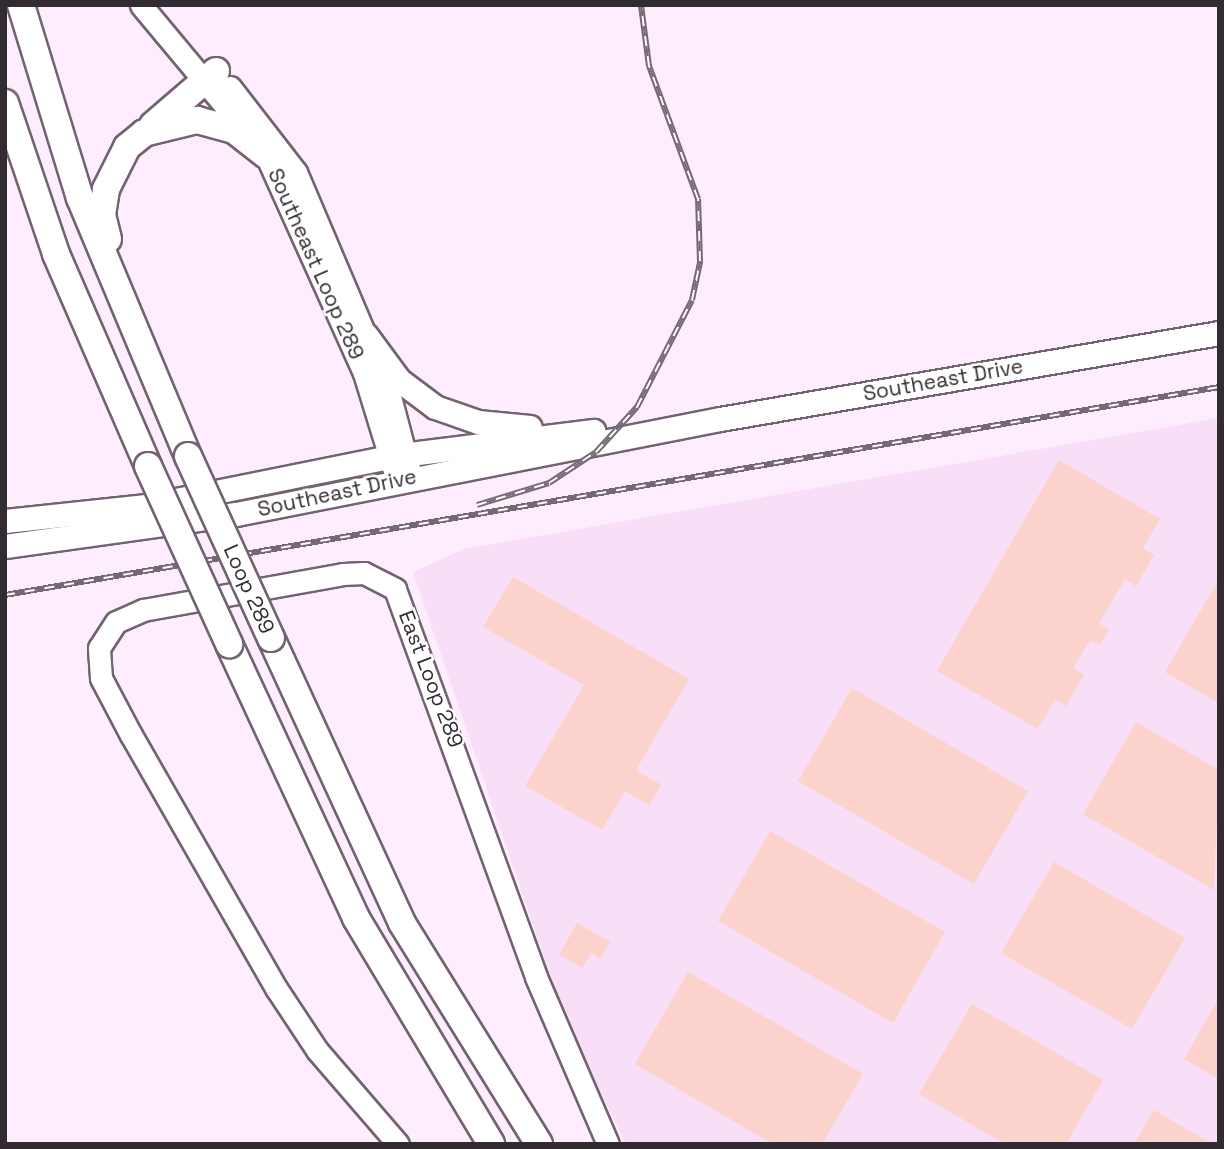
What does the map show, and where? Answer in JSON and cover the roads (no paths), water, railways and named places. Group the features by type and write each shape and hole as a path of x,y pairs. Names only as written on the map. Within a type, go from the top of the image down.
{"highway":[{"name":"Loop 289","path":"20,5 80,198 188,456 402,923 539,1144"},
{"path":"146,357 102,215 115,166 144,133 211,75"},
{"name":"Loop 289","path":"5,103 56,254 148,466 362,929 491,1144"},
{"path":"144,133 197,121 234,130 266,155"}],"main road":[{"name":"Southeast Loop 289","path":"141,5 211,75 296,172 366,335 401,455 404,479"},
{"name":"Southeast Loop 289","path":"158,5 211,75 266,155 401,455"},
{"name":"Southeast Drive","path":"5,546 153,528 667,429 1219,333"},
{"path":"366,335 399,380 435,407 478,422 585,432"},
{"name":"Southeast Drive","path":"5,521 146,506 401,455 585,432 667,429"},
{"name":"East Loop 289","path":"398,1144 317,1050 276,989 119,712 101,678 99,658 116,622 143,610 343,574 364,573 395,589 536,977 608,1144"}],"railway":[{"path":"477,505 549,483 596,452 637,407 692,300 700,261 698,199 649,66 641,5"},
{"path":"5,595 1219,387"}]}
